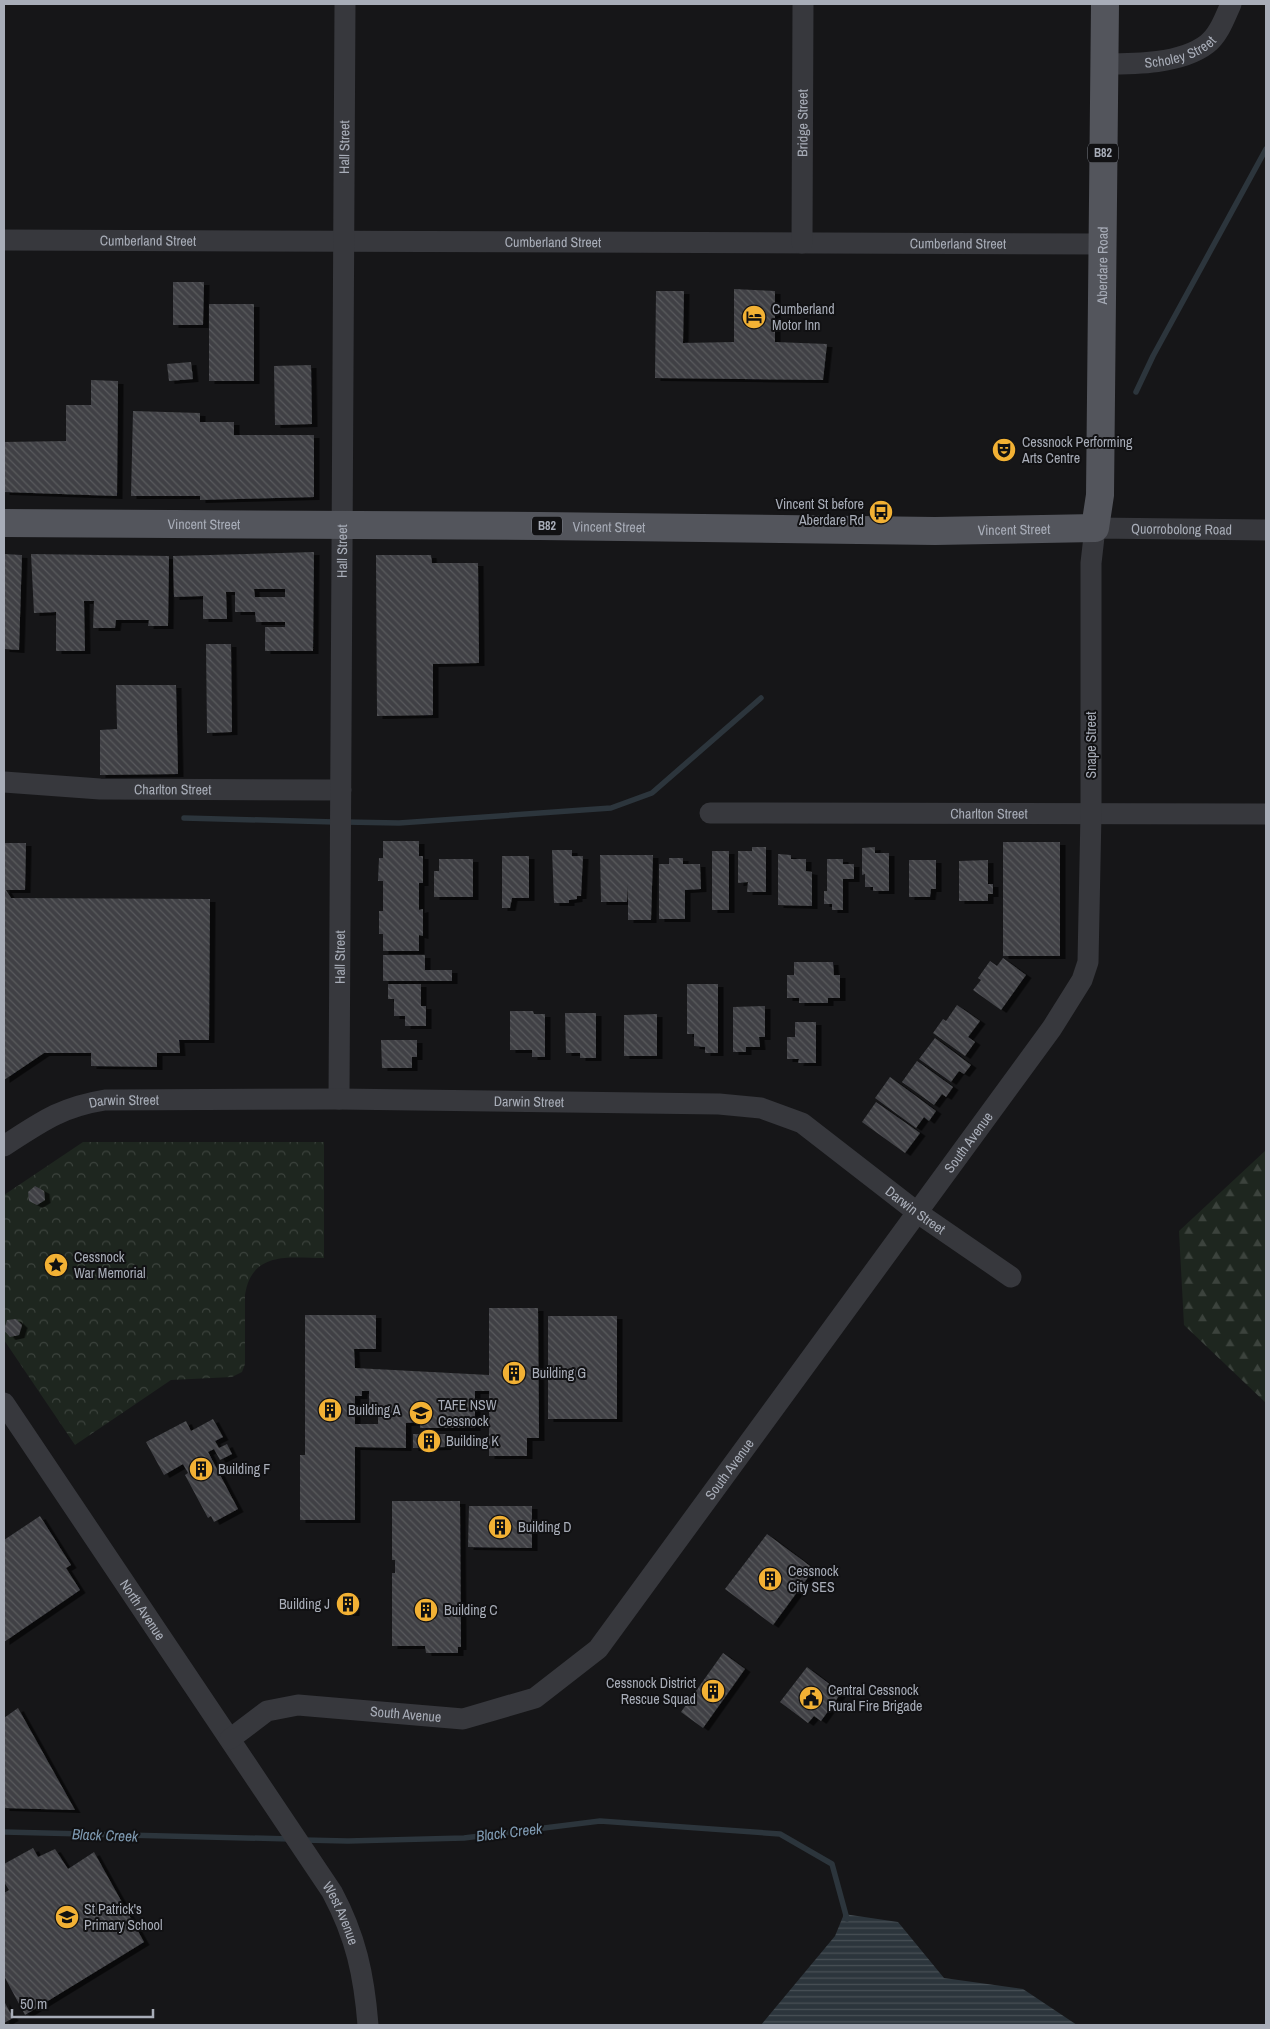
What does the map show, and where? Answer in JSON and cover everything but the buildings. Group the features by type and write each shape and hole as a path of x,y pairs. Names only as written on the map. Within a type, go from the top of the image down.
{"main road":[{"name":"Aberdare Road","path":"1095,528 1100,495 1105,4"},
{"name":"Vincent Street","path":"4,524 341,524 935,531 1095,528"}],"street":[{"name":"Hall Street","path":"339,1100 345,4"},
{"name":"Bridge Street","path":"802,243 803,4"},
{"name":"Scholey Street","path":"1104,64 1155,62 1207,44 1215,36 1231,4"},
{"name":"Cumberland Street","path":"4,240 1102,244"},
{"name":"Quorrobolong Road","path":"1095,528 1266,530"},
{"name":"Snape Street","path":"1088,962 1091,813 1091,563 1095,528"},
{"name":"Charlton Street","path":"4,782 100,790 342,790"},
{"name":"Charlton Street","path":"710,813 1266,814"},
{"name":"South Avenue","path":"230,1739 259,1715 282,1706 298,1705 463,1719 535,1698 598,1649 1052,1028 1082,980 1088,962"},
{"name":"Darwin Street","path":"4,1146 52,1116 78,1104 105,1100 339,1100 719,1104 761,1108 802,1123 918,1213 1011,1277"},
{"name":"North Avenue","path":"4,1403 282,1816"},
{"name":"West Avenue","path":"282,1816 311,1859 345,1916 356,1945 363,1974 368,2025"}],"green space":[{"path":"83,1142 324,1142 324,1258 298,1257 274,1260 256,1270 249,1280 245,1295 245,1364 242,1372 232,1377 171,1380 75,1445 4,1340 4,1195"},
{"path":"1266,1150 1266,1403 1184,1325 1179,1231"}],"shaded area":[{"path":"844,1914 898,1922 944,1978 1023,1989 1077,2025 761,2025 835,1936"}],"waterway":[{"path":"1136,392 1153,356 1266,149"},
{"path":"345,822 399,823 611,808 652,793 761,698"},
{"path":"184,818 335,822"},
{"name":"Black Creek","path":"303,1840 348,1841 464,1838 600,1821 780,1834 832,1864 847,1919"},
{"name":"Black Creek","path":"4,1832 291,1839"}],"place":[{"name":"Cumberland Motor Inn","path":"754,317"},
{"name":"Cessnock Performing Arts Centre","path":"1004,450"},
{"name":"Vincent St before Aberdare Rd","path":"881,512"},
{"name":"Cessnock War Memorial","path":"56,1265"},
{"name":"Building G","path":"514,1373"},
{"name":"Building A","path":"330,1410"},
{"name":"TAFE NSW Cessnock","path":"421,1413"},
{"name":"Building K","path":"429,1441"},
{"name":"Building F","path":"201,1469"},
{"name":"Building D","path":"500,1527"},
{"name":"Cessnock City SES","path":"770,1579"},
{"name":"Building J","path":"348,1604"},
{"name":"Building C","path":"426,1610"},
{"name":"Cessnock District Rescue Squad","path":"713,1691"},
{"name":"Central Cessnock Rural Fire Brigade","path":"811,1698"},
{"name":"St Patrick's Primary School","path":"67,1917"}]}
